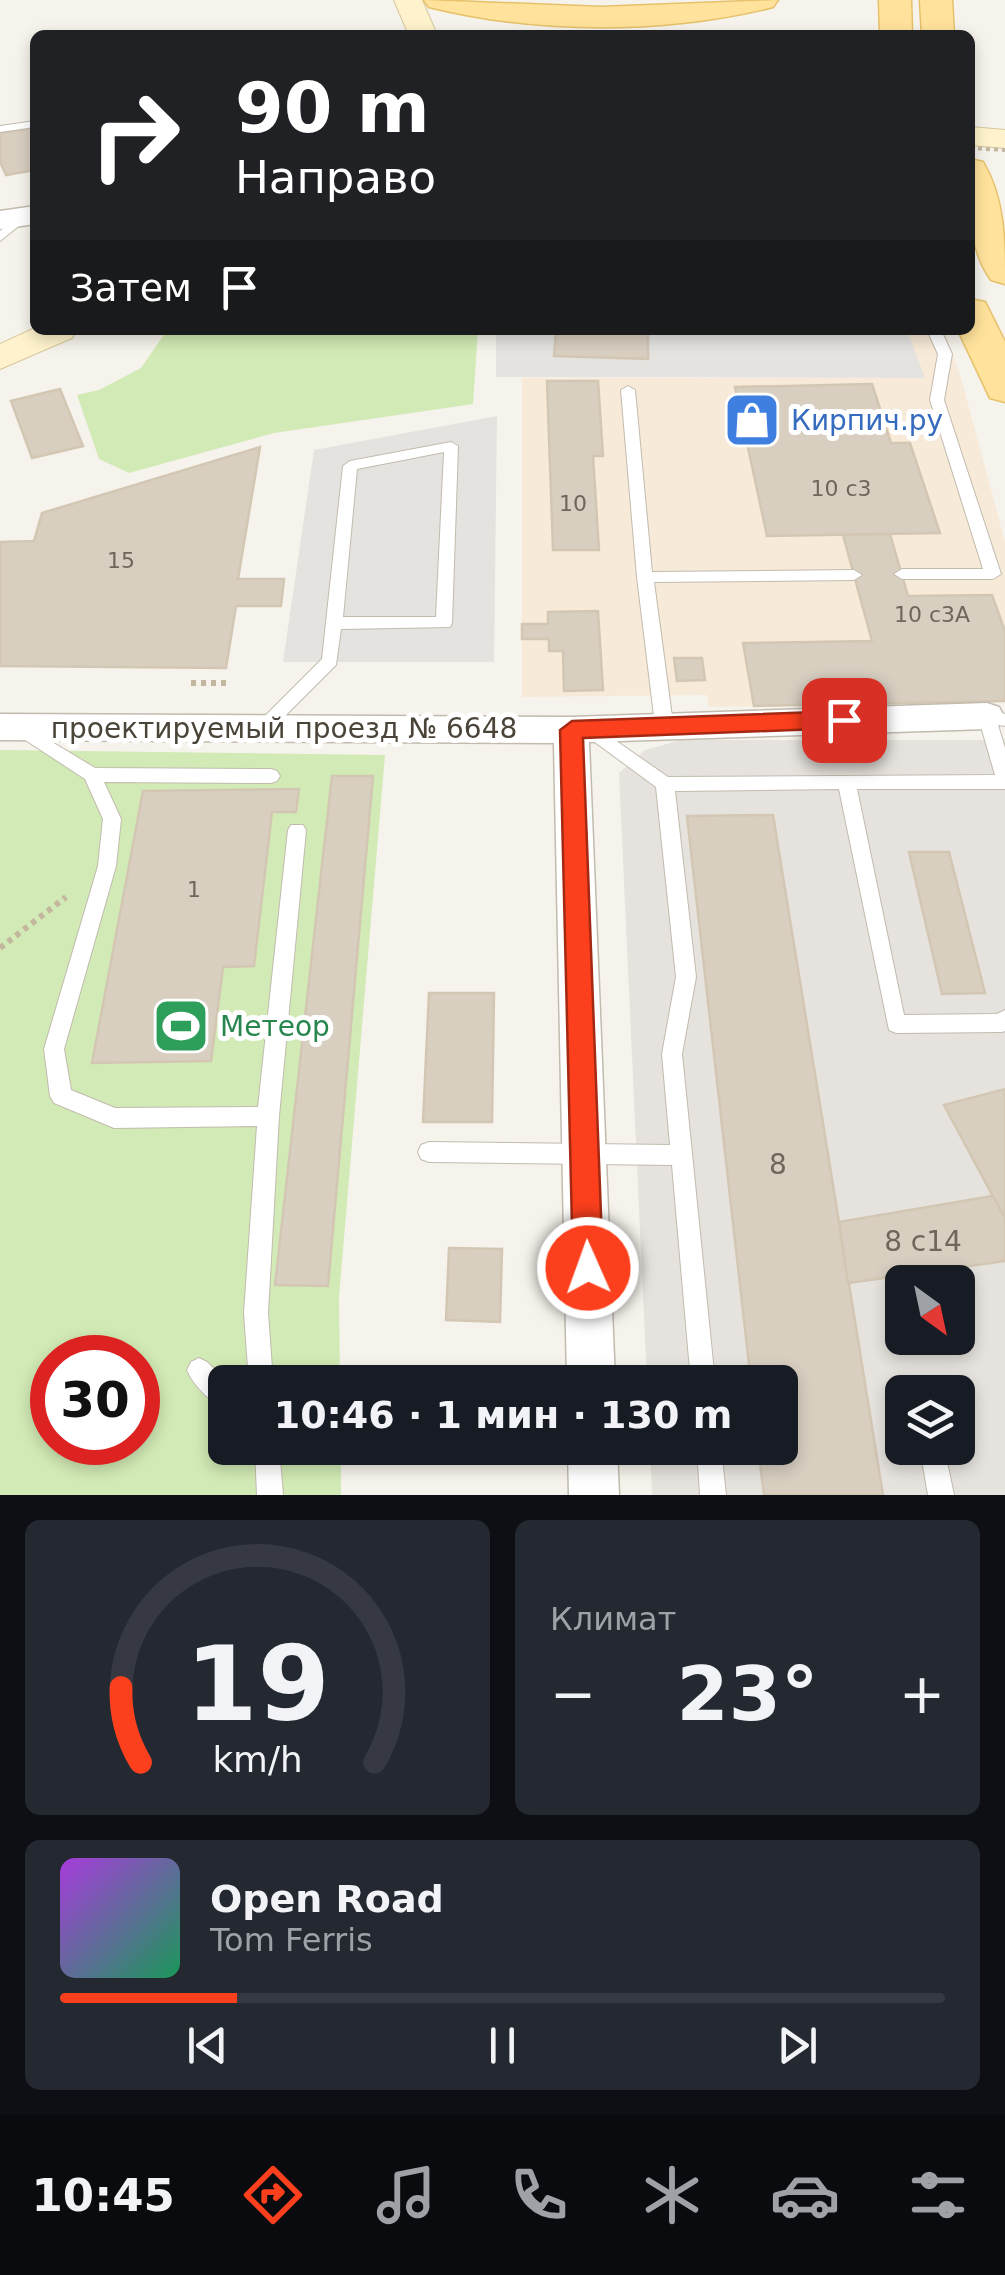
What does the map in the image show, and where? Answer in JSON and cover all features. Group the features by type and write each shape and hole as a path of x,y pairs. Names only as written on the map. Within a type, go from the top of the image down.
{"main road":[{"path":"408,0 420,30"},
{"path":"440,0 561,14 658,15 762,0"},
{"path":"895,0 896,30"},
{"path":"936,0 938,30"},
{"path":"975,120 1005,122"},
{"path":"975,136 1005,138"},
{"path":"975,185 1005,272"},
{"path":"975,321 1005,389"},
{"path":"0,358 48,335"}],"street":[{"name":"проектируемый проезд № 6648","path":"9,727 579,729 996,718"},
{"path":"579,729 590,1365"},
{"path":"593,1465 594,1495"}],"lane":[{"path":"0,130 30,125"},
{"path":"0,236 24,218"},
{"path":"902,574 993,574 938,400 945,354 936,335"},
{"path":"628,390 644,577 664,724"},
{"path":"265,726 330,661 350,466 451,446 444,623 334,623"},
{"path":"644,577 854,575"},
{"path":"579,729 666,784 1005,781 996,718"},
{"path":"9,727 92,775 271,776"},
{"path":"92,775 112,819 107,866 54,1049 61,1096 114,1118 268,1116"},
{"path":"846,782 896,1024 1005,1020"},
{"path":"666,784 686,978 672,1054 701,1365"},
{"path":"260,1365 256,1314 268,1116 297,830"},
{"path":"429,1152 682,1155"},
{"path":"199,1370 208,1379"},
{"path":"268,1465 270,1495"},
{"path":"710,1465 713,1495"},
{"path":"935,1465 941,1495"}],"path":[{"path":"975,148 1005,150"},
{"path":"190,683 226,683"},
{"path":"0,948 107,866"}],"shaded area":[{"path":"496,335 556,335 554,355 647,359 648,335 909,335 925,378 496,377"},
{"path":"909,335 946,335 1005,542 1005,701 709,707 707,695 522,697 522,378 924,378"},
{"path":"497,416 494,662 283,662 314,450"},
{"path":"681,740 1005,740 1005,1495 652,1495 651,1465 798,1465 798,1365 646,1365 619,773 645,750"}],"green space":[{"path":"164,335 478,335 473,404 274,433 129,473 99,459 77,395 99,390 141,368"},
{"name":"Метеор","path":"0,750 385,755 339,1297 340,1365 208,1365 208,1465 341,1465 341,1495 0,1495"}],"building":[{"path":"30,128 30,171 6,175 0,162 0,133"},
{"path":"556,335 648,335 648,359 554,356"},
{"path":"547,381 598,381 603,456 593,456 599,550 553,550"},
{"path":"872,384 891,443 910,443 940,533 767,536 735,387"},
{"path":"60,389 83,446 32,458 11,401"},
{"path":"260,447 238,579 284,579 281,606 236,606 226,668 0,666 0,542 34,541 42,513"},
{"path":"890,534 908,596 992,595 1005,631 1005,701 754,706 743,643 872,641 843,535"},
{"path":"598,611 603,690 564,691 563,651 549,651 549,639 522,639 522,624 548,624 548,612"},
{"path":"674,658 702,658 705,680 677,681"},
{"path":"332,776 373,776 328,1286 275,1285"},
{"path":"299,789 296,812 272,812 254,966 223,967 211,1061 92,1063 143,791"},
{"path":"773,815 883,1495 764,1495 760,1465 798,1465 798,1365 749,1365 687,816"},
{"path":"909,852 949,852 985,993 942,994"},
{"path":"429,993 494,993 492,1122 423,1122"},
{"path":"1005,1089 1005,1219 944,1105"},
{"path":"993,1196 1005,1219 1005,1261 975,1265 885,1265 885,1278 848,1283 839,1222"},
{"path":"449,1248 502,1249 500,1322 446,1320"}],"place":[{"name":"Кирпич.ру","path":"752,420"},
{"name":"Метеор","path":"181,1026"}],"route":[{"path":"588,1268 572,730 844,720"}]}
